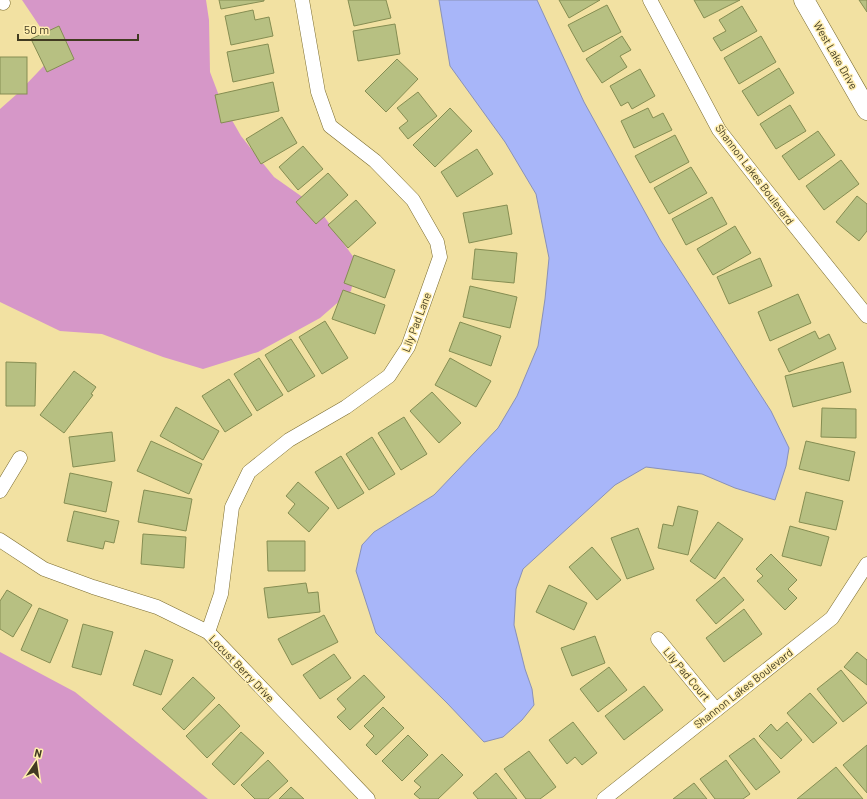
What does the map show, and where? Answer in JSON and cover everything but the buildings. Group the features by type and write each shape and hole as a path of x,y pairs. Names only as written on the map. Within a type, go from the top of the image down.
{"street":[{"name":"Lily Pad Lane","path":"208,632 220,594 232,507 249,472 289,440 346,407 390,376 408,347 440,257 437,242 413,200 375,161 330,126 318,92 302,0"},
{"name":"Shannon Lakes Boulevard","path":"650,0 719,130 867,316"},
{"name":"West Lake Drive","path":"804,0 867,110"},
{"path":"0,491 20,458"},
{"name":"Locust Berry Drive","path":"0,540 44,569 93,587 157,607 208,632 368,799"},
{"name":"Shannon Lakes Boulevard","path":"604,799 832,618 867,564"},
{"name":"Lily Pad Court","path":"658,639 716,710"}],"shaded area":[{"path":"22,0 206,0 209,20 210,72 221,101 241,136 274,177 318,208 357,262 351,291 320,318 258,352 203,369 163,357 102,334 60,331 0,302 0,109 17,94 57,52"},
{"path":"0,652 75,692 208,799 0,799"}],"water":[{"path":"439,0 537,0 584,102 661,241 771,411 789,448 786,466 775,500 735,488 702,474 646,467 615,485 523,569 516,589 514,625 525,669 532,689 534,705 522,720 503,737 484,742 376,633 356,571 362,545 374,532 434,495 498,428 517,396 538,346 545,299 549,258 536,194 505,142 450,66"}]}
